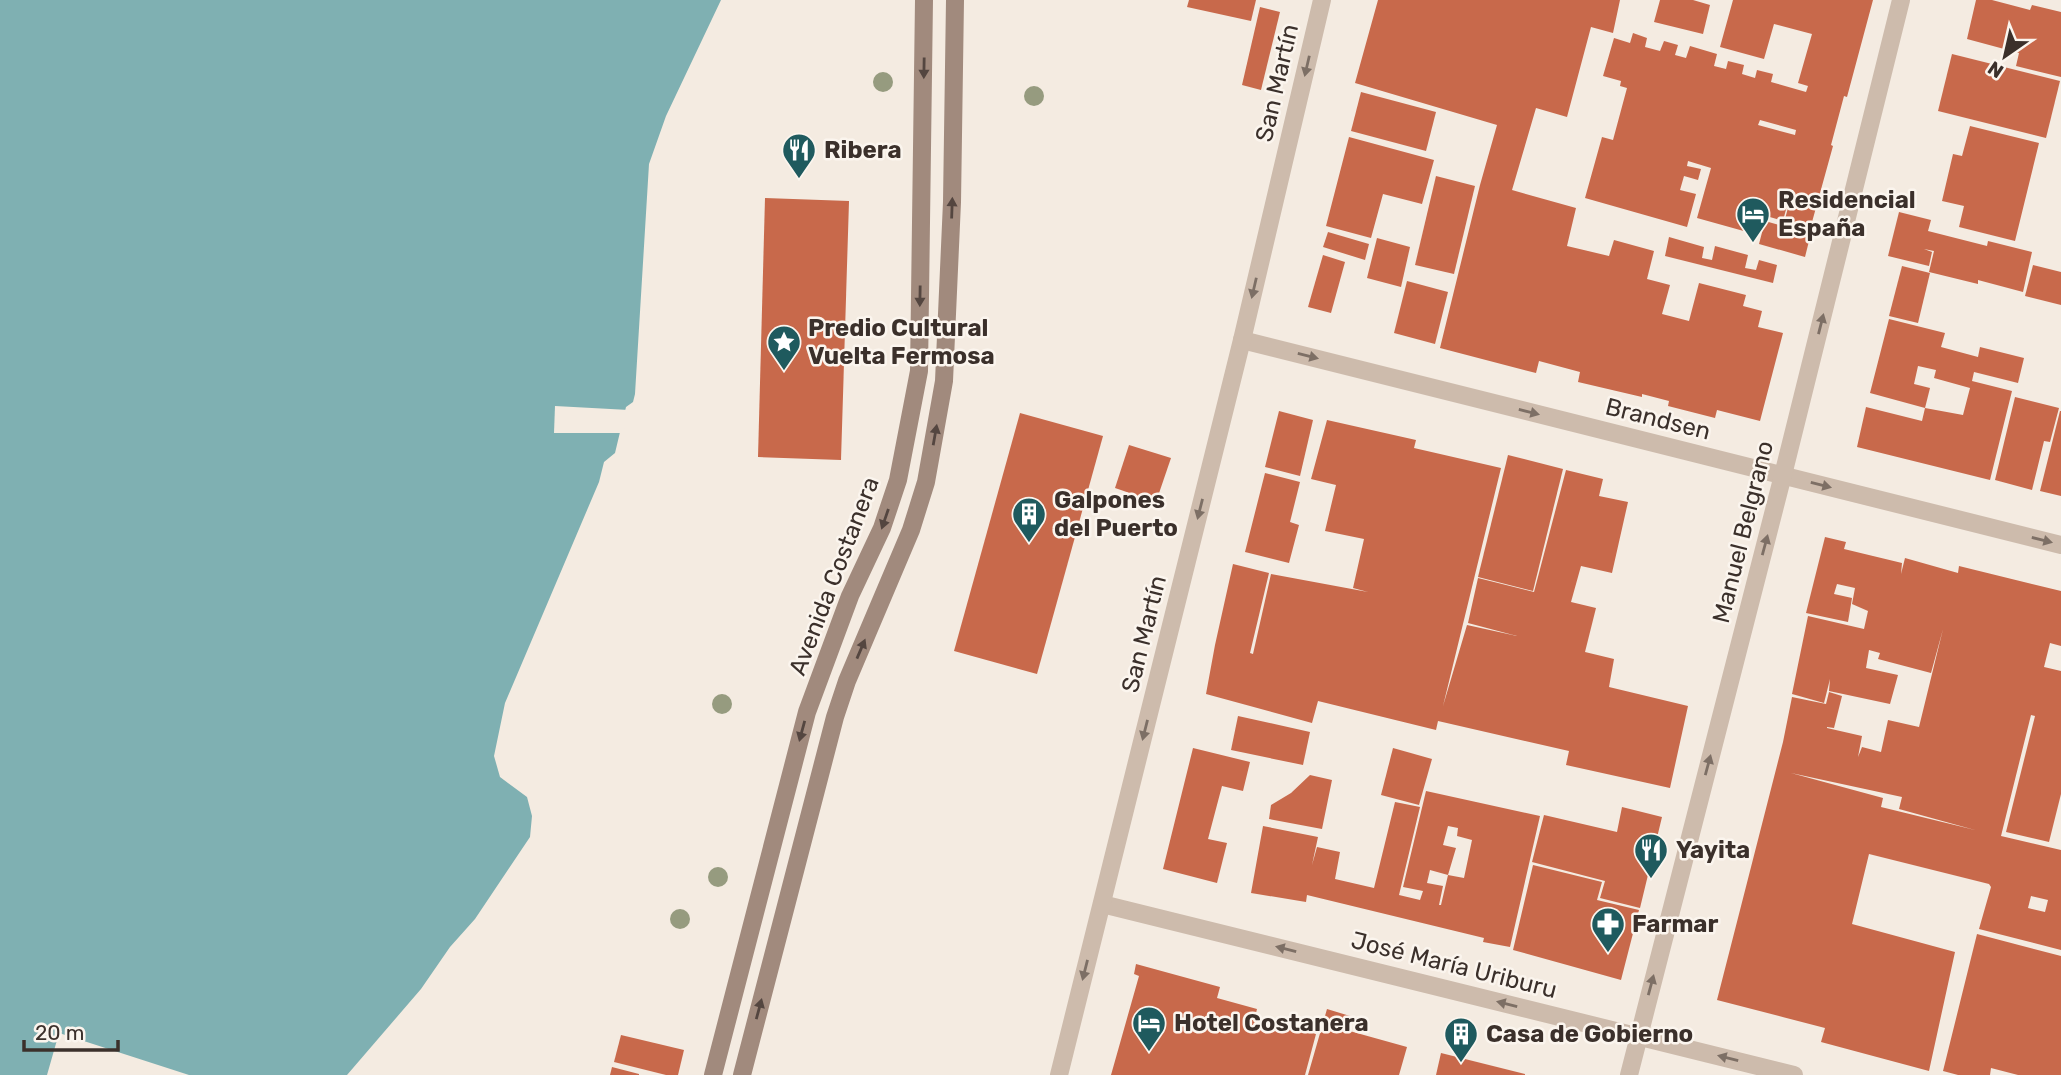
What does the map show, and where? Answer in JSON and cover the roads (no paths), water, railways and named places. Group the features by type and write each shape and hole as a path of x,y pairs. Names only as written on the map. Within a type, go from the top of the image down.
{"main road":[{"name":"Avenida Costanera","path":"713,1075 807,712 850,596 882,527 898,480 919,371 925,0"},
{"name":"Avenida Costanera","path":"742,1075 835,717 911,530 926,482 944,381 952,202 955,0"}],"street":[{"name":"San Martín","path":"1059,1075 1242,340 1322,0"},
{"name":"Manuel Belgrano","path":"1629,1075 1783,475 1901,0"},
{"name":"Brandsen","path":"1242,340 2061,545"},
{"name":"José María Uriburu","path":"1102,904 1794,1075"}],"water":[{"path":"0,0 721,0 666,116 649,164 633,402 626,407 615,453 604,462 599,482 505,703 494,756 500,777 527,797 532,816 530,837 475,919 450,947 421,989 347,1075 189,1075 59,1033 47,1075 0,1075"}],"place":[{"name":"Ribera","path":"799,180"},
{"name":"Residencial España","path":"1753,244"},
{"name":"Predio Cultural Vuelta Fermosa","path":"784,372"},
{"name":"Galpones del Puerto","path":"1029,544"},
{"name":"Yayita","path":"1651,880"},
{"name":"Farmar","path":"1608,954"},
{"name":"Hotel Costanera","path":"1149,1053"},
{"name":"Casa de Gobierno","path":"1461,1064"}]}
